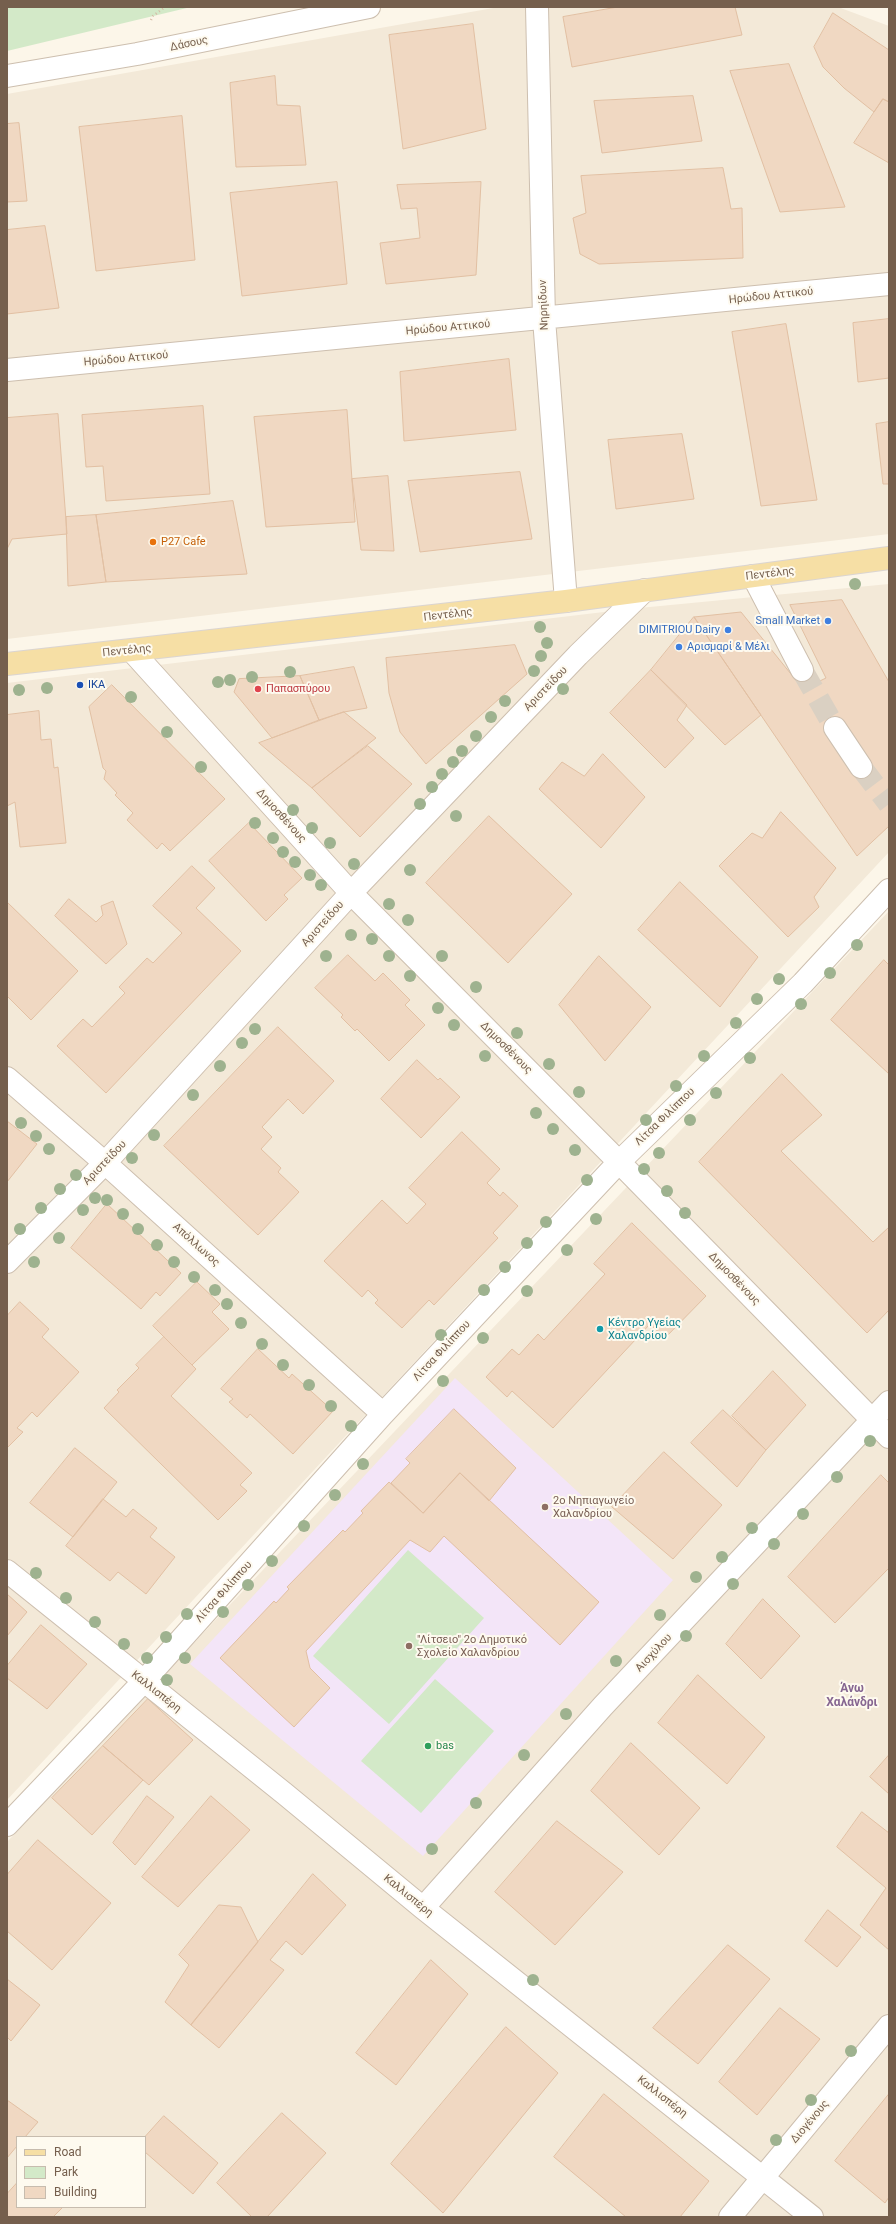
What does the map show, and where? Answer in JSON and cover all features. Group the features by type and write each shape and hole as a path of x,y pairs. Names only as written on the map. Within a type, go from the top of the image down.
{"main road":[{"name":"Πεντέλης","path":"7,664 566,601 889,558"}],"street":[{"name":"Δάσους","path":"7,76 137,54 369,7"},
{"name":"Νηρηίδων","path":"537,7 544,319 566,601"},
{"name":"Ηρώδου Αττικού","path":"7,370 544,319 889,284"},
{"path":"753,576 802,670"},
{"name":"Αριστείδου","path":"7,1262 105,1163 351,893 578,655 645,590"},
{"name":"Δημοσθένους","path":"132,651 351,893 619,1162 889,1437"},
{"path":"835,728 861,767"},
{"name":"Λίτσα Φιλίππου","path":"7,1825 143,1682 383,1414 619,1162 803,983 889,890"},
{"name":"Απόλλωνος","path":"7,1078 105,1163 383,1414"},
{"name":"Αισχύλου","path":"423,1908 603,1706 889,1402"},
{"name":"Καλλισπέρη","path":"7,1571 143,1682 285,1794 423,1908 812,2217"},
{"name":"Διογένους","path":"730,2217 889,2026"}],"shaded area":[{"path":"499,7 838,7 889,26 889,534 7,639 7,94"},
{"path":"889,584 889,852 7,1800 7,683 629,609"},
{"path":"889,911 889,2217 7,2217 7,1842 223,1612"},
{"name":"\"Λίτσειο\" 2ο Δημοτικό Σχολείο Χαλανδρίου","path":"455,1378 673,1580 423,1856 190,1664"}],"green space":[{"path":"7,7 191,7 7,51"},
{"path":"408,1550 484,1618 389,1724 313,1656"},
{"name":"bas","path":"435,1679 494,1731 421,1813 361,1761"}],"building":[{"path":"618,7 735,7 742,35 572,67 563,17"},
{"path":"833,13 889,50 889,102 883,99 874,112 844,88 823,67 814,47"},
{"path":"473,24 486,129 403,149 389,35"},
{"path":"789,64 845,207 780,212 730,71"},
{"path":"275,76 277,105 300,106 306,165 236,167 230,83"},
{"path":"693,96 702,141 602,153 594,101"},
{"path":"883,99 889,102 889,163 854,143"},
{"path":"182,116 195,260 96,271 79,127"},
{"path":"19,123 27,201 7,202 7,124"},
{"path":"723,168 731,209 742,208 743,258 599,264 580,254 573,218 586,213 581,176"},
{"path":"337,182 347,284 242,296 230,193"},
{"path":"481,182 476,275 386,284 380,243 420,238 417,208 401,209 397,185"},
{"path":"45,226 59,308 7,314 7,230"},
{"path":"889,319 889,378 858,382 853,323"},
{"path":"786,324 817,500 761,506 732,332"},
{"path":"509,359 516,430 404,441 400,372"},
{"path":"203,406 210,494 106,501 103,466 86,467 82,415"},
{"path":"347,410 355,522 266,527 254,417"},
{"path":"58,414 67,534 12,539 7,549 7,418"},
{"path":"889,422 889,484 883,484 876,424"},
{"path":"682,434 694,499 616,509 608,440"},
{"path":"520,472 532,539 420,552 408,481"},
{"path":"388,476 394,551 361,550 352,479"},
{"path":"233,501 247,574 106,582 96,515"},
{"path":"96,515 106,582 68,586 66,517"},
{"path":"842,600 889,682 889,826 857,856 694,617 741,612 803,689 826,678 790,605"},
{"path":"694,617 761,715 725,745 651,670"},
{"path":"515,645 527,674 426,764 400,732 389,693 386,658"},
{"path":"354,667 367,708 344,712 319,720 300,676"},
{"path":"651,670 687,705 677,720 694,738 665,768 610,713"},
{"path":"300,676 319,720 272,738 234,692 239,679"},
{"path":"112,685 225,799 170,851 162,843 157,849 127,820 133,813 115,795 117,793 104,779 106,771 103,768 89,707"},
{"path":"39,711 41,740 51,739 54,768 58,767 66,843 20,847 15,802 7,806 7,715"},
{"path":"344,712 376,738 312,788 259,743"},
{"path":"368,746 412,784 360,837 312,788"},
{"path":"603,754 645,797 601,848 539,789 562,762 584,776"},
{"path":"781,812 836,868 814,897 819,907 788,937 719,866 752,833 762,838"},
{"path":"489,816 572,894 508,963 426,883"},
{"path":"249,823 302,878 284,895 288,899 266,921 209,861"},
{"path":"192,866 215,888 196,908 241,951 106,1093 57,1046 83,1019 92,1027 125,993 119,987 147,958 153,963 182,933 153,906"},
{"path":"680,882 758,957 720,1007 638,930"},
{"path":"69,899 96,922 103,915 101,906 113,901 127,944 106,964 55,916"},
{"path":"7,902 78,971 31,1020 7,996"},
{"path":"348,955 375,981 383,973 410,1000 405,1005 425,1025 389,1061 357,1029 355,1031 341,1017 343,1015 315,988"},
{"path":"599,956 651,1007 605,1061 559,1005"},
{"path":"884,960 889,965 889,1074 831,1020"},
{"path":"278,1027 334,1081 303,1114 288,1099 262,1127 272,1137 261,1149 281,1168 278,1172 299,1192 258,1235 164,1146"},
{"path":"417,1060 438,1080 440,1078 460,1097 421,1138 381,1099"},
{"path":"782,1074 822,1115 781,1151 873,1242 889,1227 889,1310 867,1333 699,1162"},
{"path":"7,1121 37,1144 7,1182"},
{"path":"462,1132 500,1169 487,1183 500,1196 503,1192 518,1206 493,1233 498,1238 434,1305 429,1300 402,1328 375,1303 378,1300 368,1290 362,1297 324,1261 382,1200 407,1224 426,1204 409,1188"},
{"path":"107,1204 181,1273 160,1296 156,1292 141,1309 71,1248"},
{"name":"Κέντρο Υγείας Χαλανδρίου","path":"632,1223 706,1296 665,1338 650,1324 553,1428 512,1391 507,1397 486,1377 512,1349 519,1355 538,1334 544,1340 605,1274 594,1264"},
{"path":"197,1282 220,1304 212,1312 229,1329 192,1365 153,1326"},
{"path":"20,1302 49,1329 42,1337 79,1372 37,1417 32,1412 17,1428 23,1432 7,1448 7,1316"},
{"path":"164,1337 196,1369 171,1396 252,1473 240,1485 247,1491 218,1520 104,1408 119,1392 117,1390 139,1368 136,1365"},
{"path":"258,1349 289,1378 292,1374 333,1411 293,1454 250,1414 247,1418 229,1402 233,1399 221,1389"},
{"path":"773,1371 806,1405 766,1450 732,1416"},
{"path":"454,1409 516,1468 489,1501 460,1473 423,1513 391,1483 410,1463 406,1459"},
{"path":"723,1410 766,1450 737,1487 691,1443"},
{"path":"75,1448 117,1482 73,1537 30,1503"},
{"path":"664,1452 722,1505 673,1559 612,1507"},
{"path":"460,1473 599,1602 560,1645 444,1536 430,1552 410,1540 306,1651 310,1668 330,1688 294,1727 220,1658 274,1601 276,1603 289,1589 287,1587 343,1530 345,1532 363,1513 361,1511 389,1482 423,1513"},
{"path":"881,1475 889,1483 889,1568 835,1623 788,1577"},
{"path":"103,1499 126,1517 133,1509 157,1528 150,1537 175,1557 146,1594 118,1572 110,1581 66,1546"},
{"path":"7,1594 27,1612 7,1636"},
{"path":"763,1599 800,1636 761,1679 726,1644"},
{"path":"41,1625 87,1664 47,1709 7,1678 7,1666"},
{"path":"698,1675 765,1737 727,1784 658,1723"},
{"path":"148,1699 193,1740 149,1785 103,1746"},
{"path":"631,1743 700,1808 659,1855 591,1791"},
{"path":"103,1746 143,1780 92,1835 52,1798"},
{"path":"889,1755 889,1794 870,1777"},
{"path":"147,1796 174,1817 135,1865 113,1843"},
{"path":"211,1796 250,1830 178,1907 142,1877"},
{"path":"862,1812 889,1833 889,1950 860,1925 886,1888 837,1847"},
{"path":"557,1821 623,1872 555,1945 495,1892"},
{"path":"38,1840 111,1903 52,1970 7,1931 7,1875"},
{"path":"313,1874 346,1905 302,1955 286,1941 270,1960 284,1970 219,2048 191,2025"},
{"path":"219,1905 241,1907 258,1942 191,2025 165,2002 189,1965 179,1955"},
{"path":"828,1910 861,1937 837,1967 805,1941"},
{"path":"728,1945 770,1979 698,2064 653,2028"},
{"path":"431,1960 468,1994 396,2085 356,2053"},
{"path":"7,1979 40,2005 11,2041 7,2037"},
{"path":"780,2008 820,2039 757,2115 719,2082"},
{"path":"506,2027 558,2073 443,2213 391,2164"},
{"path":"604,2094 709,2181 680,2217 626,2217 554,2157"},
{"path":"889,2094 889,2197 885,2203 835,2161"},
{"path":"7,2100 38,2122 26,2136 16,2136 16,2147 7,2158"},
{"path":"282,2113 326,2153 267,2217 252,2217 217,2183"},
{"path":"164,2116 218,2163 193,2194 146,2153 146,2136"},
{"path":"16,2184 16,2208 62,2208 53,2217 7,2217 7,2194"}],"tunnel":[{"path":"802,670 835,728"},
{"path":"861,767 889,804"}],"place":[{"name":"P27 Cafe","path":"153,542"},
{"name":"Small Market","path":"828,621"},
{"name":"DIMITRIOU Dairy","path":"728,630"},
{"name":"Αρισμαρί & Μέλι","path":"679,647"},
{"name":"ΙΚΑ","path":"80,685"},
{"name":"Παπασπύρου","path":"258,689"},
{"name":"Κέντρο Υγείας Χαλανδρίου","path":"600,1329"},
{"name":"2ο Νηπιαγωγείο Χαλανδρίου","path":"545,1507"},
{"name":"\"Λίτσειο\" 2ο Δημοτικό Σχολείο Χαλανδρίου","path":"409,1646"},
{"name":"bas","path":"428,1746"}],"district":[{"name":"Άνω Χαλάνδρι","path":"852,1696"}]}
